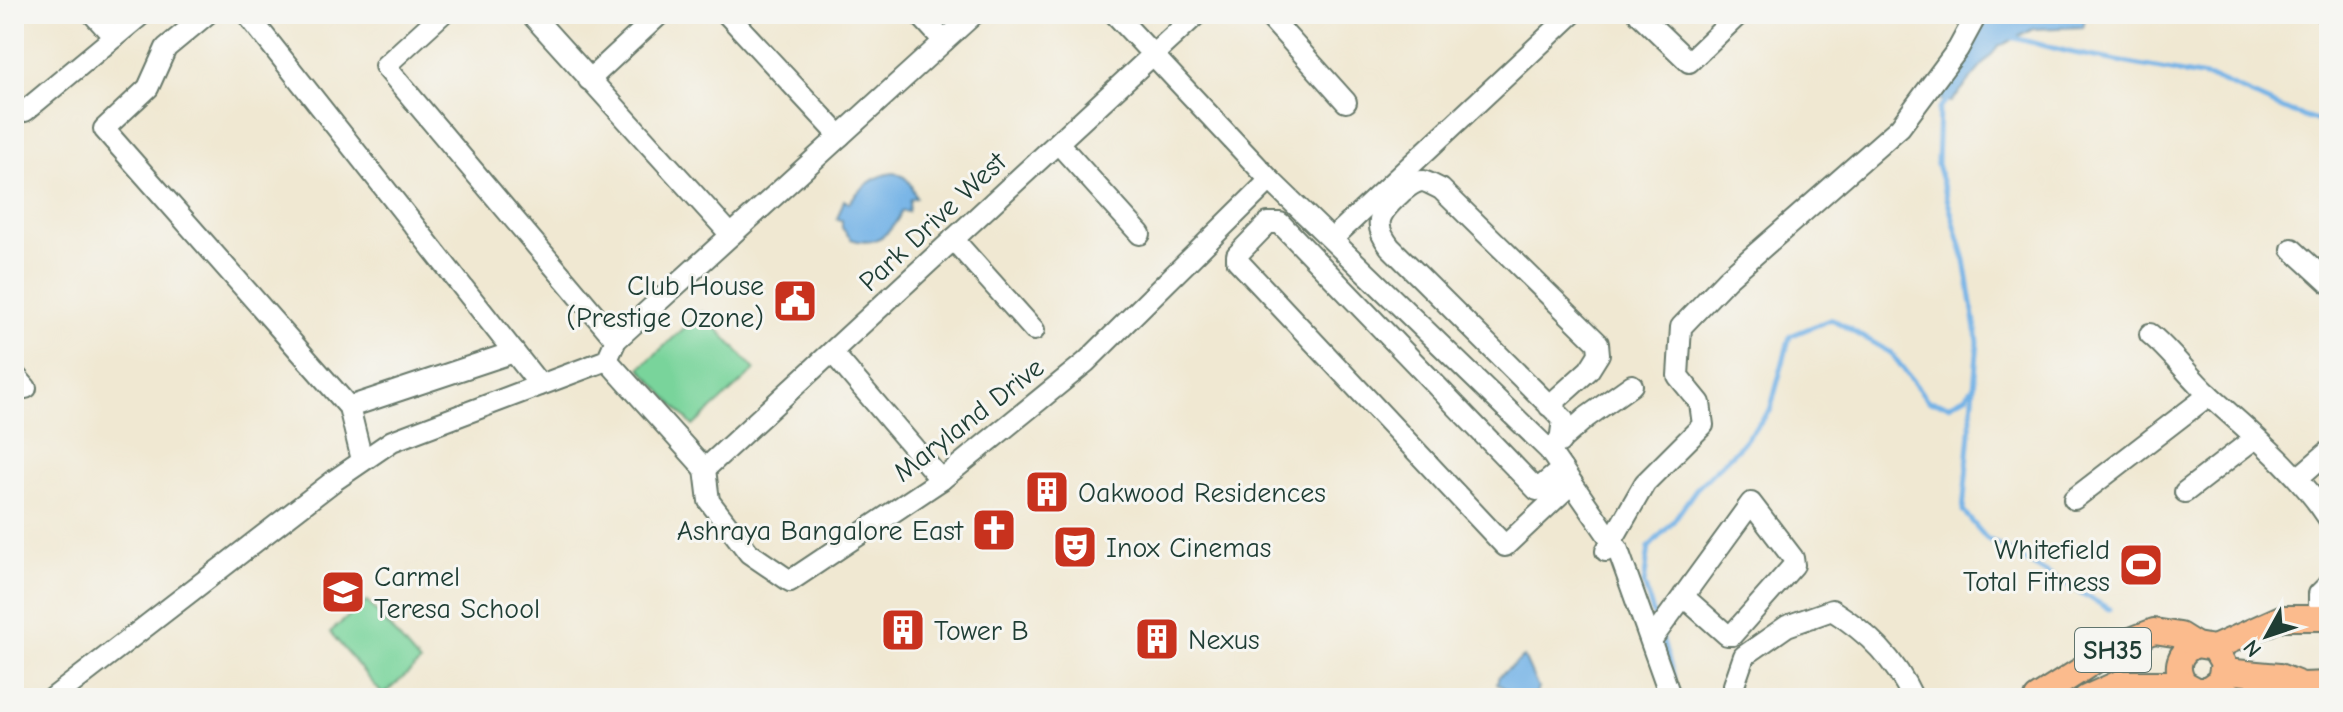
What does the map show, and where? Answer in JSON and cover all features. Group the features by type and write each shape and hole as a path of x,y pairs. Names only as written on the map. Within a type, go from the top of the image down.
{"main road":[{"path":"2236,698 2204,686 2223,663 2205,646 2281,618 2324,617"},
{"name":"SH35","path":"2037,698 2123,643 2154,631 2180,635 2205,646"},
{"name":"SH35","path":"2204,686 2178,668 2179,660 2189,648 2205,646"},
{"name":"SH35","path":"2086,698 2119,683 2204,686 2279,676 2302,685 2329,684"}],"street":[{"path":"93,14 114,37"},
{"path":"14,112 25,111 142,14"},
{"path":"207,14 166,48 148,88 104,129 349,407 362,460"},
{"path":"247,14 540,385"},
{"path":"442,14 385,66 616,340"},
{"path":"531,14 731,235"},
{"path":"589,80 660,14"},
{"path":"727,14 840,136"},
{"path":"919,14 944,41"},
{"path":"53,698 362,460 392,441 607,360 616,340 974,14"},
{"path":"1115,14 1270,180 1555,446 1567,476 1611,539 1652,639 1671,698"},
{"name":"Park Drive West","path":"705,469 1197,14"},
{"path":"1267,14 1346,102"},
{"path":"1332,239 1572,14"},
{"path":"1639,14 1689,62 1739,14"},
{"path":"1658,698 1606,550 1645,483 1703,425 1700,403 1678,376 1681,327 1727,279 1900,127 1958,49 1977,14"},
{"path":"2326,14 2329,20"},
{"path":"1058,143 1140,234"},
{"name":"Maryland Drive","path":"705,469 709,501 749,553 790,581 941,480 1086,362 1270,180"},
{"path":"1549,406 1589,370 1599,354 1598,343 1441,189 1423,181 1410,185 1383,209 1380,235 1549,406 1563,419 1555,446"},
{"path":"1544,496 1280,223 1268,223 1237,255 1237,260 1505,546 1544,496 1567,476"},
{"path":"953,239 1034,330"},
{"path":"2292,249 2329,283"},
{"path":"2150,334 2170,351 2209,395 2299,477 2329,519"},
{"path":"349,407 514,352"},
{"path":"832,352 941,480"},
{"path":"607,360 705,469"},
{"path":"1555,446 1587,417 1632,385"},
{"path":"2074,499 2209,395"},
{"path":"2185,492 2255,438"},
{"path":"2299,477 2329,451"},
{"path":"1652,639 1683,596 1751,503 1793,558 1794,565 1732,635 1727,635 1683,596"},
{"path":"2324,617 2319,594 2329,584"},
{"path":"1736,698 1734,685 1744,656 1787,626 1832,610 1863,629 1901,672 1906,696"}],"green space":[{"path":"702,312 755,370 693,426 640,368"},
{"path":"367,601 420,663 383,695 330,632"}],"water":[{"path":"1990,14 2087,14 2082,27 2033,29 1998,47 1951,102 1932,97"},
{"path":"894,173 906,179 916,198 910,199 908,212 902,211 893,226 875,240 851,239 842,228 842,220 837,219 844,200 849,203 868,183"},
{"path":"1524,657 1538,688 1535,696 1514,695 1497,683 1499,676"}],"waterway":[{"path":"2011,37 2073,53 2216,79 2291,112 2329,124"},
{"path":"1948,98 1939,109 1937,164 1965,260 1978,342 1963,511 1986,538 2109,609"},
{"path":"1654,616 1644,584 1649,547 1672,523 1696,489 1770,411 1790,336 1832,319 1891,353 1928,401 1949,405 1966,396 1974,386"},
{"path":"1662,638 1674,678"}],"place":[{"name":"Club House (Prestige Ozone)","path":"795,301"},
{"name":"Oakwood Residences","path":"1047,492"},
{"name":"Ashraya Bangalore East","path":"994,530"},
{"name":"Inox Cinemas","path":"1075,547"},
{"name":"Whitefield Total Fitness","path":"2141,565"},
{"name":"Carmel Teresa School","path":"343,592"},
{"name":"Tower B","path":"903,630"},
{"name":"Nexus","path":"1157,639"}]}
